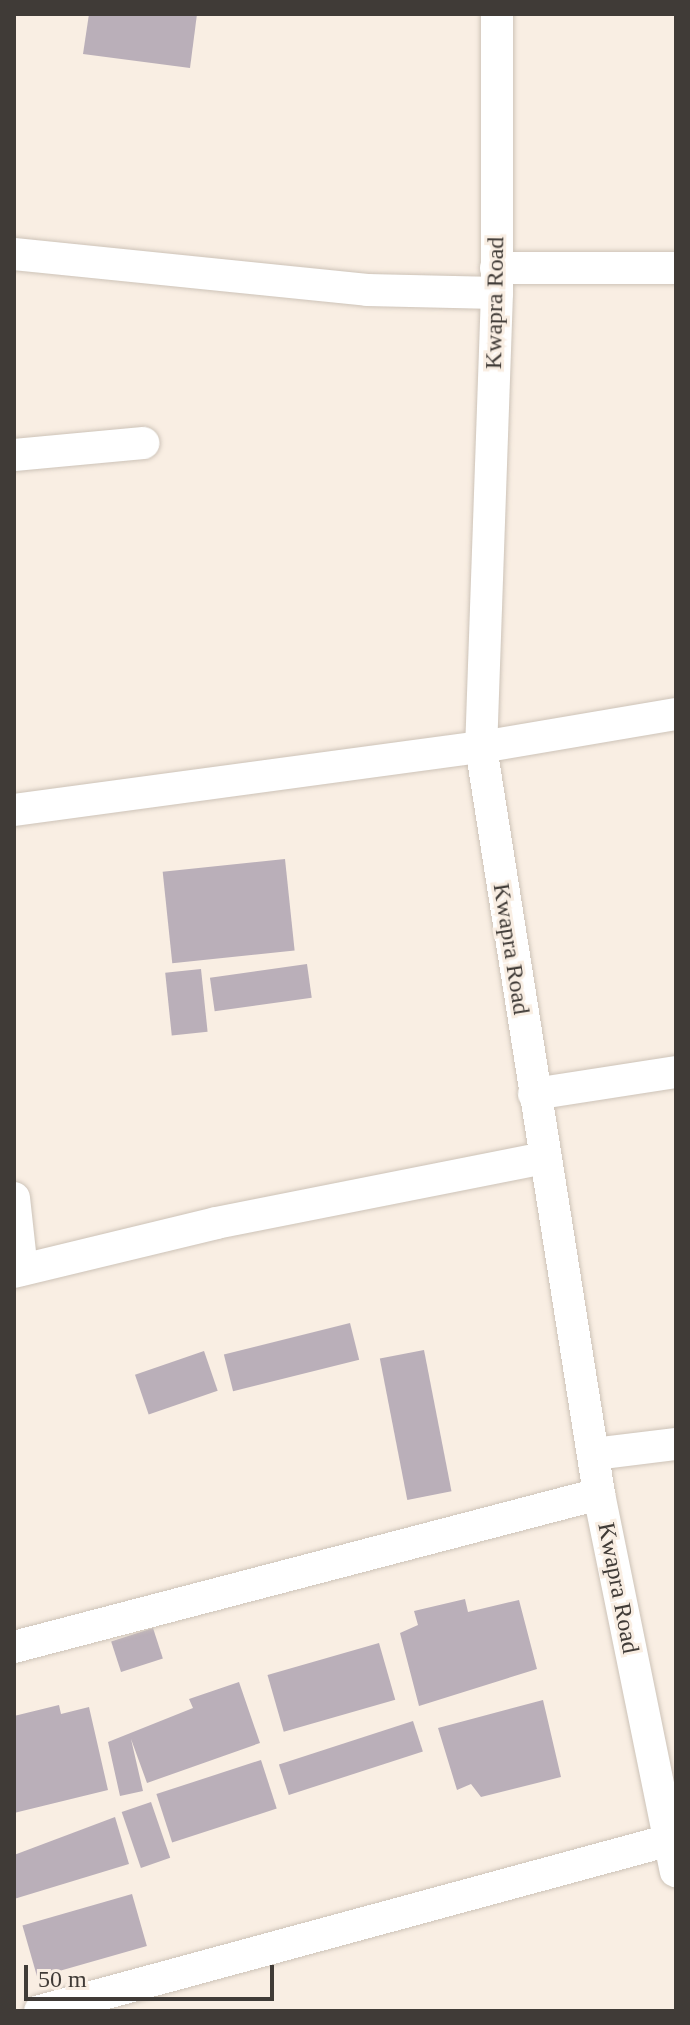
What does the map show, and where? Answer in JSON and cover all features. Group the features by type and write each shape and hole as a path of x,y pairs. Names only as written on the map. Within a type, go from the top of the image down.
{"street":[{"name":"Kwapra Road","path":"497,14 496,280 481,747 599,1494 673,1856"},
{"path":"14,254 367,290 676,268"},
{"path":"14,455 143,443"},
{"path":"14,810 481,747 676,714"},
{"path":"534,1094 676,1072"},
{"path":"14,1198 18,1271 216,1223 544,1158"},
{"path":"594,1454 676,1444"},
{"path":"14,1647 599,1494"},
{"path":"40,2011 673,1856"}],"building":[{"path":"89,14 197,14 190,68 83,54"},
{"path":"285,859 295,950 172,963 163,872"},
{"path":"307,964 312,998 215,1011 210,978"},
{"path":"201,969 208,1032 172,1035 165,973"},
{"path":"350,1323 359,1360 233,1391 224,1354"},
{"path":"424,1350 451,1491 407,1500 380,1359"},
{"path":"204,1351 218,1391 149,1414 135,1375"},
{"path":"465,1599 468,1612 519,1600 537,1669 419,1706 400,1633 418,1625 414,1611"},
{"path":"153,1628 163,1658 121,1672 111,1642"},
{"path":"379,1643 395,1700 284,1732 267,1675"},
{"path":"239,1682 260,1743 147,1783 131,1739 143,1791 120,1796 108,1742 193,1708 189,1699"},
{"path":"543,1700 561,1777 481,1797 471,1784 457,1790 438,1728"},
{"path":"59,1705 61,1714 89,1707 108,1790 14,1813 14,1716"},
{"path":"413,1721 423,1751 289,1795 279,1765"},
{"path":"261,1760 277,1809 172,1842 156,1794"},
{"path":"151,1802 170,1858 141,1868 122,1812"},
{"path":"115,1817 129,1864 14,1899 14,1855"},
{"path":"132,1894 147,1946 37,1977 22,1925"}]}
